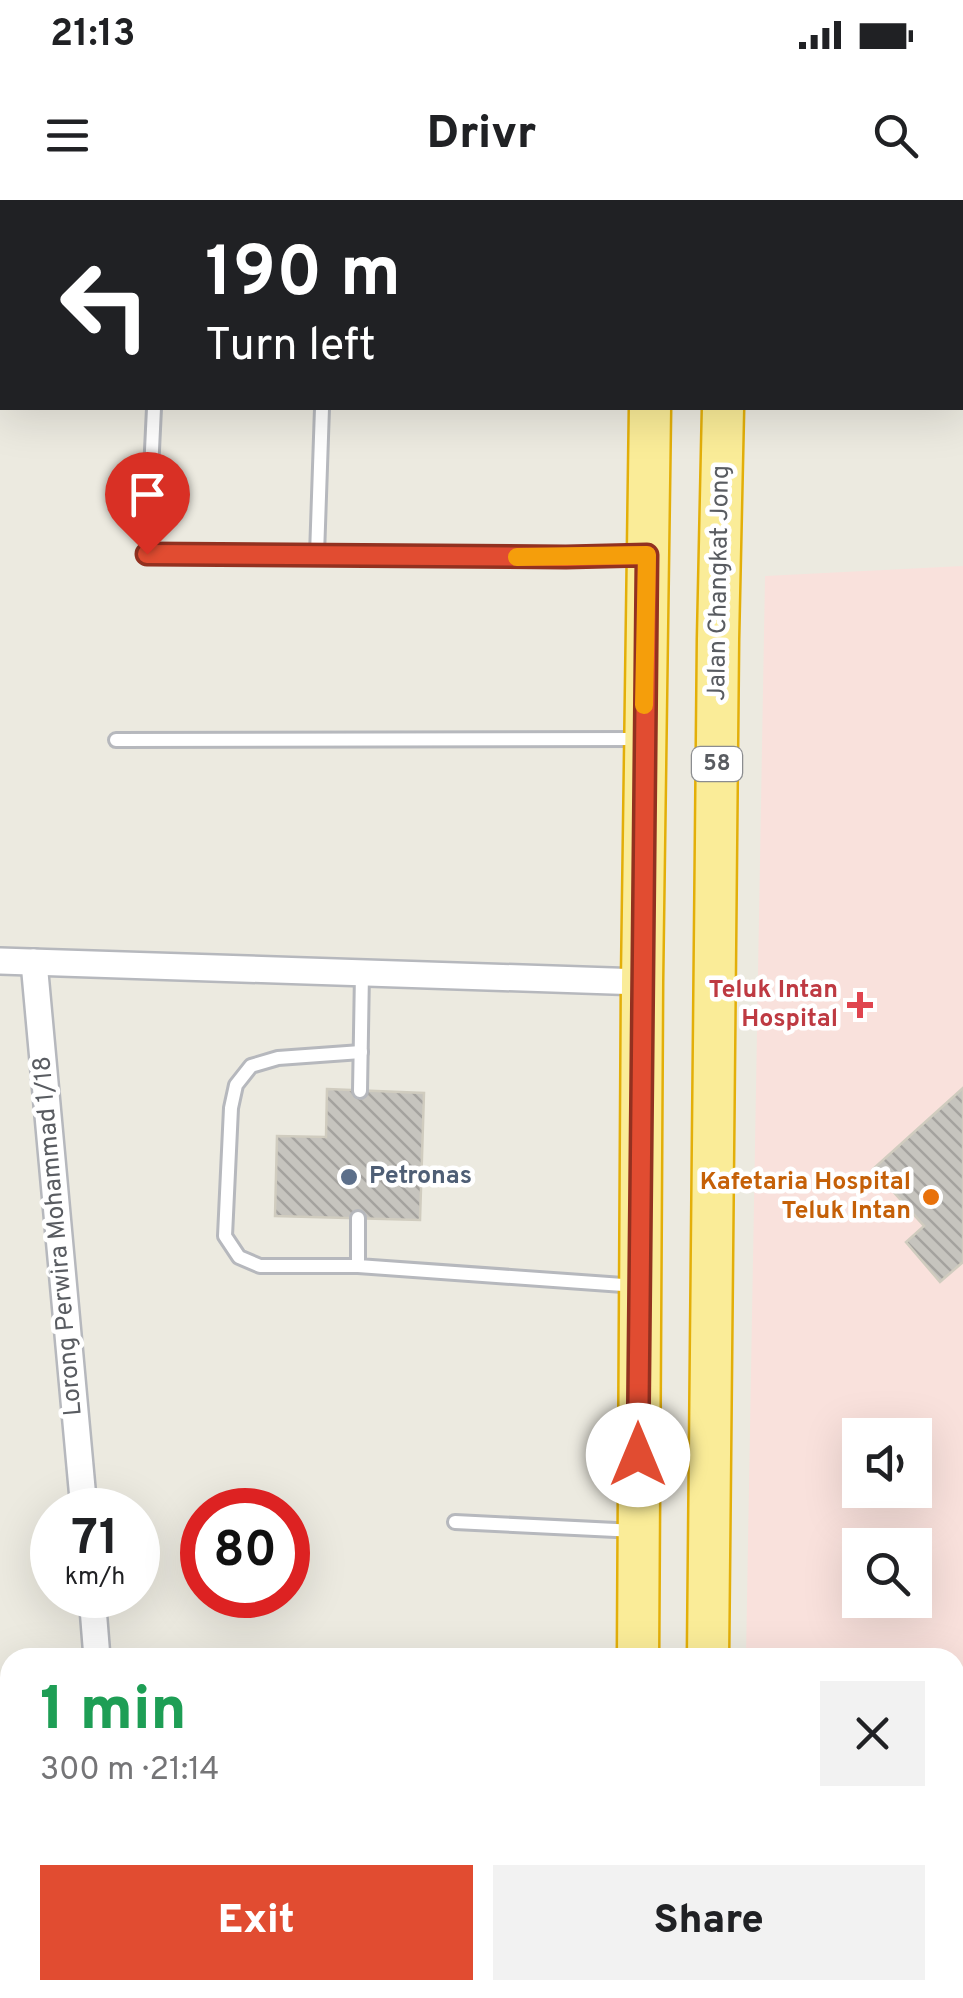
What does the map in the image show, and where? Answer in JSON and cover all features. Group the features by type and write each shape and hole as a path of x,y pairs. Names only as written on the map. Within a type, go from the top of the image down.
{"highway":[{"path":"638,1648 650,410"},
{"name":"Jalan Changkat Jong","path":"708,1648 723,410"}],"street":[{"path":"0,962 642,982"},
{"name":"Lorong Perwira Mohammad 1/18","path":"34,962 82,1488"},
{"path":"94,1618 96,1648"}],"lane":[{"path":"154,410 147,554 647,555"},
{"path":"317,555 322,410"},
{"path":"116,740 644,739"},
{"path":"360,1090 362,973"},
{"path":"361,1052 278,1058 251,1066 236,1084 231,1108 225,1236 239,1257 260,1266 358,1266 639,1286"},
{"path":"358,1218 358,1266"},
{"path":"455,1522 638,1531"}],"shaded area":[{"name":"Teluk Intan Hospital","path":"963,566 963,1648 746,1648 765,576"}],"building":[{"name":"Kafetaria Hospital Teluk Intan","path":"963,1088 963,1262 940,1282 906,1242 924,1226 873,1169"},
{"name":"Petronas","path":"327,1089 424,1093 420,1220 275,1216 277,1136 326,1137"}],"slow traffic":[{"path":"517,557 647,555 644,705"}],"place":[{"name":"Teluk Intan Hospital","path":"860,1005"},
{"name":"Petronas","path":"349,1177"},
{"name":"Kafetaria Hospital Teluk Intan","path":"931,1197"}],"route":[{"path":"147,554 647,555 638,1455"}]}
